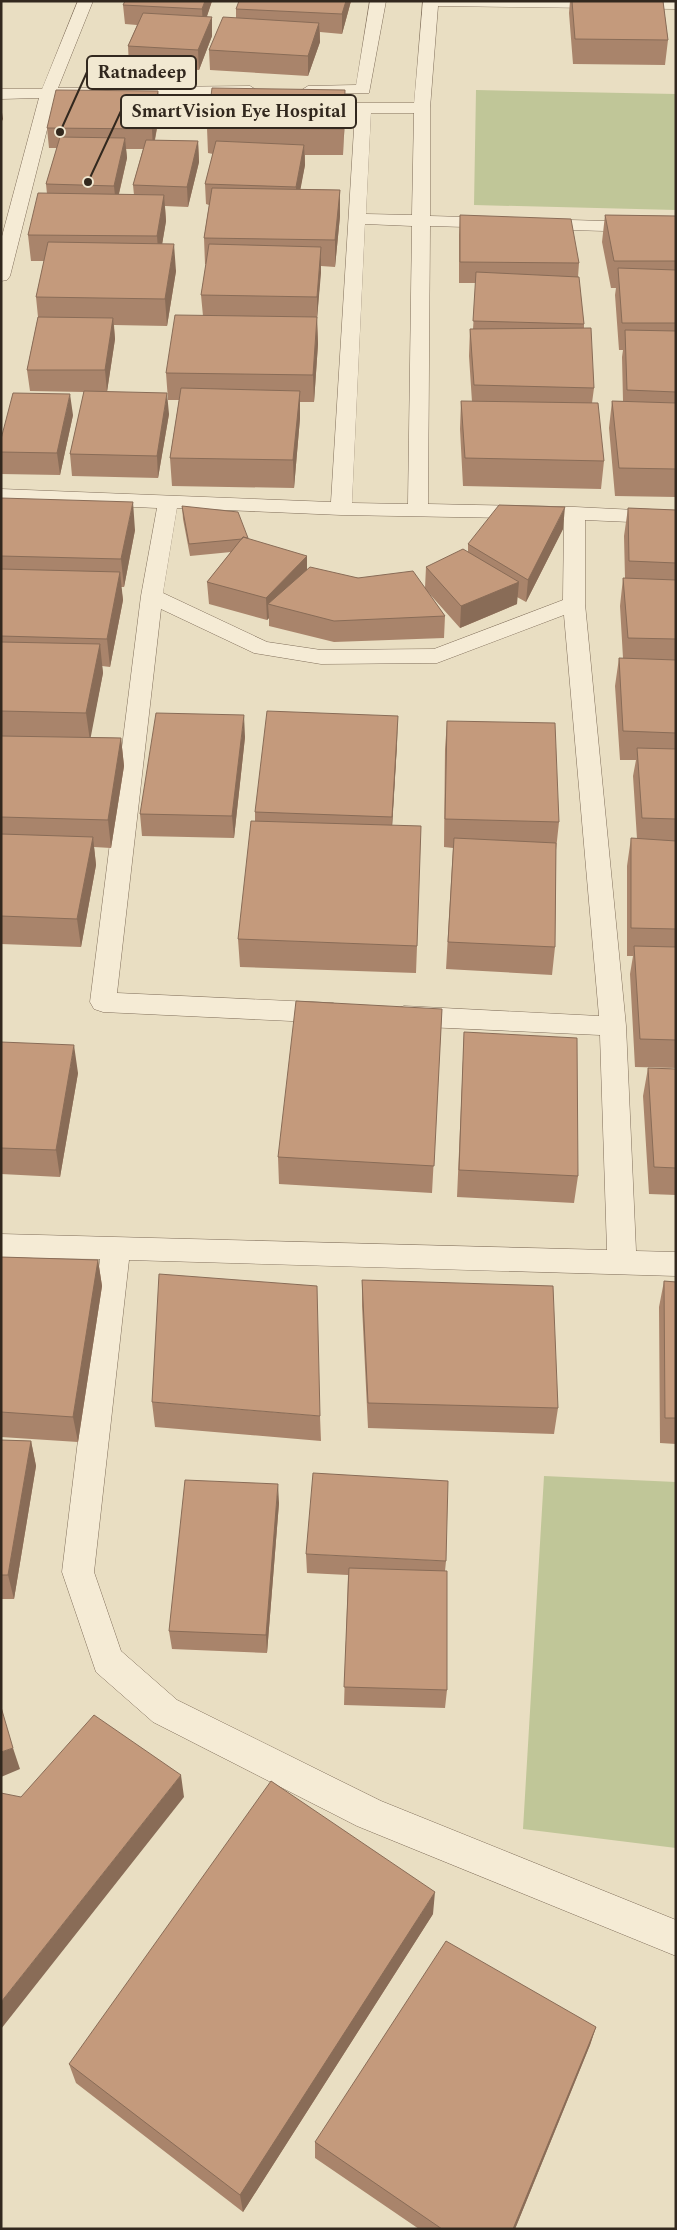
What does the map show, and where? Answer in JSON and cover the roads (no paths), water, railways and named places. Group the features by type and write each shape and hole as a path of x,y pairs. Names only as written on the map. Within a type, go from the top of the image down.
{"street":[{"path":"1,276 46,101 86,1"},
{"path":"294,91 363,90 378,1"},
{"path":"418,510 422,108 431,1"},
{"path":"436,1 676,4"},
{"path":"1,109 46,101 264,91"},
{"path":"1,94 46,101 134,108"},
{"path":"313,108 422,108"},
{"path":"341,509 358,219 362,108"},
{"path":"358,219 676,228"},
{"path":"1,495 341,509 575,513 676,518"},
{"path":"168,501 152,596 103,1002 612,1026"},
{"path":"575,513 574,604 612,1026 622,1262"},
{"path":"152,596 262,648 321,657 437,656 574,604"},
{"path":"1,1246 676,1264"},
{"path":"116,1248 78,1572 108,1661 165,1711 369,1814 676,1938"}],"place":[{"name":"Ratnadeep","path":"60,132"},
{"name":"SmartVision Eye Hospital","path":"88,182"}]}
